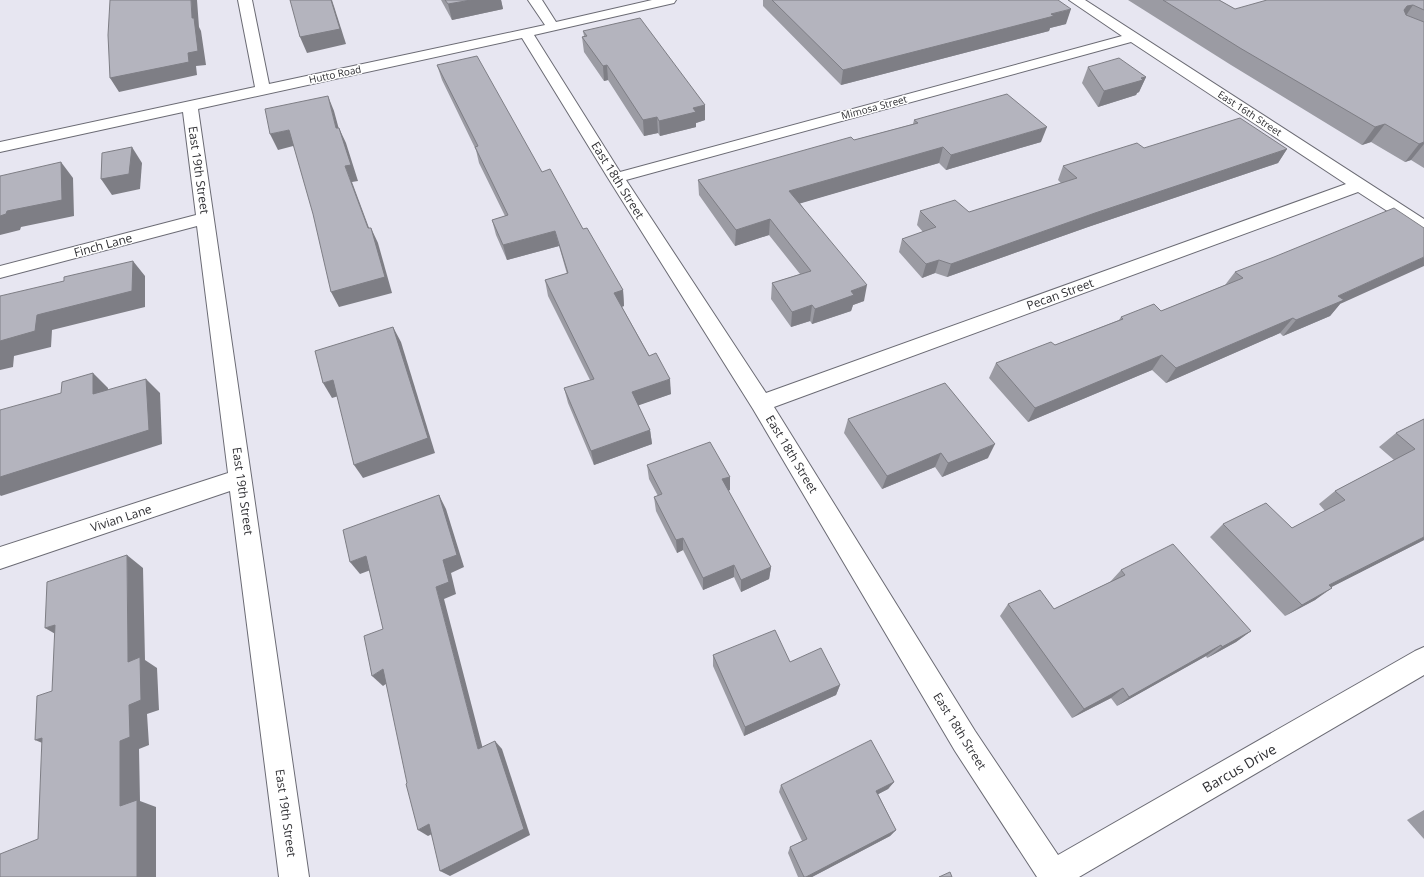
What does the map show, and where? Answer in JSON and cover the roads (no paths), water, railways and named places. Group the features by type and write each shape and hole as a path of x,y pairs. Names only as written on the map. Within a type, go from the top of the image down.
{"street":[{"path":"245,0 263,90"},
{"path":"535,0 553,27"},
{"name":"Hutto Road","path":"0,147 526,33 669,0"},
{"name":"East 16th Street","path":"1076,0 1424,227"},
{"name":"East 18th Street","path":"526,33 616,178 761,403 965,741 1054,876"},
{"name":"Mimosa Street","path":"616,178 1133,37"},
{"name":"East 19th Street","path":"190,106 294,877"},
{"name":"Pecan Street","path":"761,403 1360,185"},
{"name":"Finch Lane","path":"0,272 205,218"},
{"name":"Vivian Lane","path":"0,558 241,478"},
{"name":"Barcus Drive","path":"1054,876 1424,660"}]}
